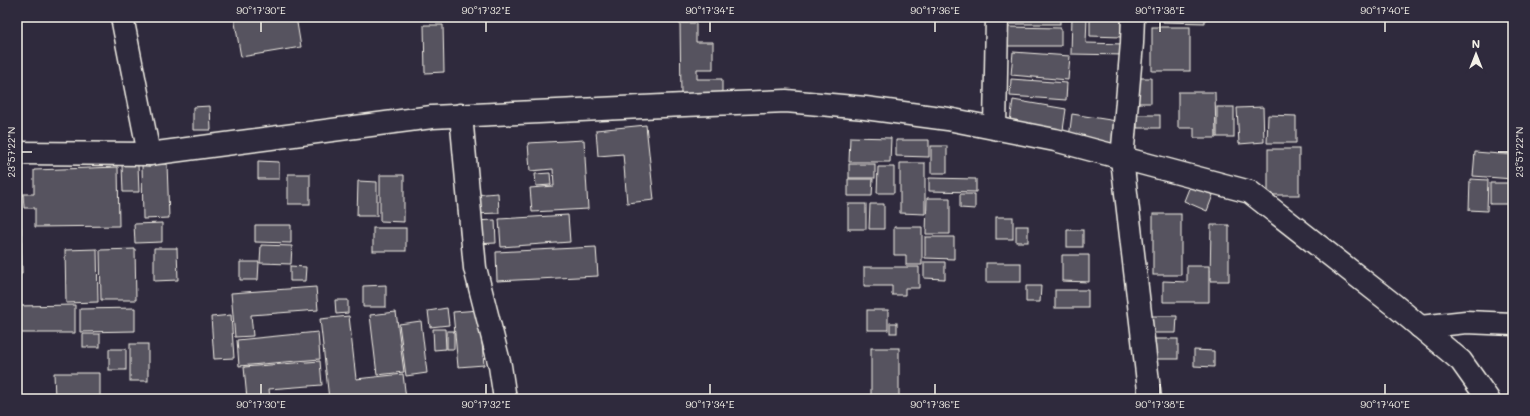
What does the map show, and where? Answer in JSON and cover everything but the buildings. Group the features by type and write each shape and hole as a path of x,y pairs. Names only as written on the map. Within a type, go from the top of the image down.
{"street":[{"path":"122,17 149,154"},
{"path":"995,127 997,17"},
{"path":"1133,17 1122,159 1150,399"},
{"path":"17,153 149,154 432,117 786,101 865,108 948,119 995,127 1055,140 1250,192 1461,361 1488,399"},
{"path":"461,116 475,268 500,366 505,399"},
{"path":"1420,327 1466,322 1513,324"}]}
